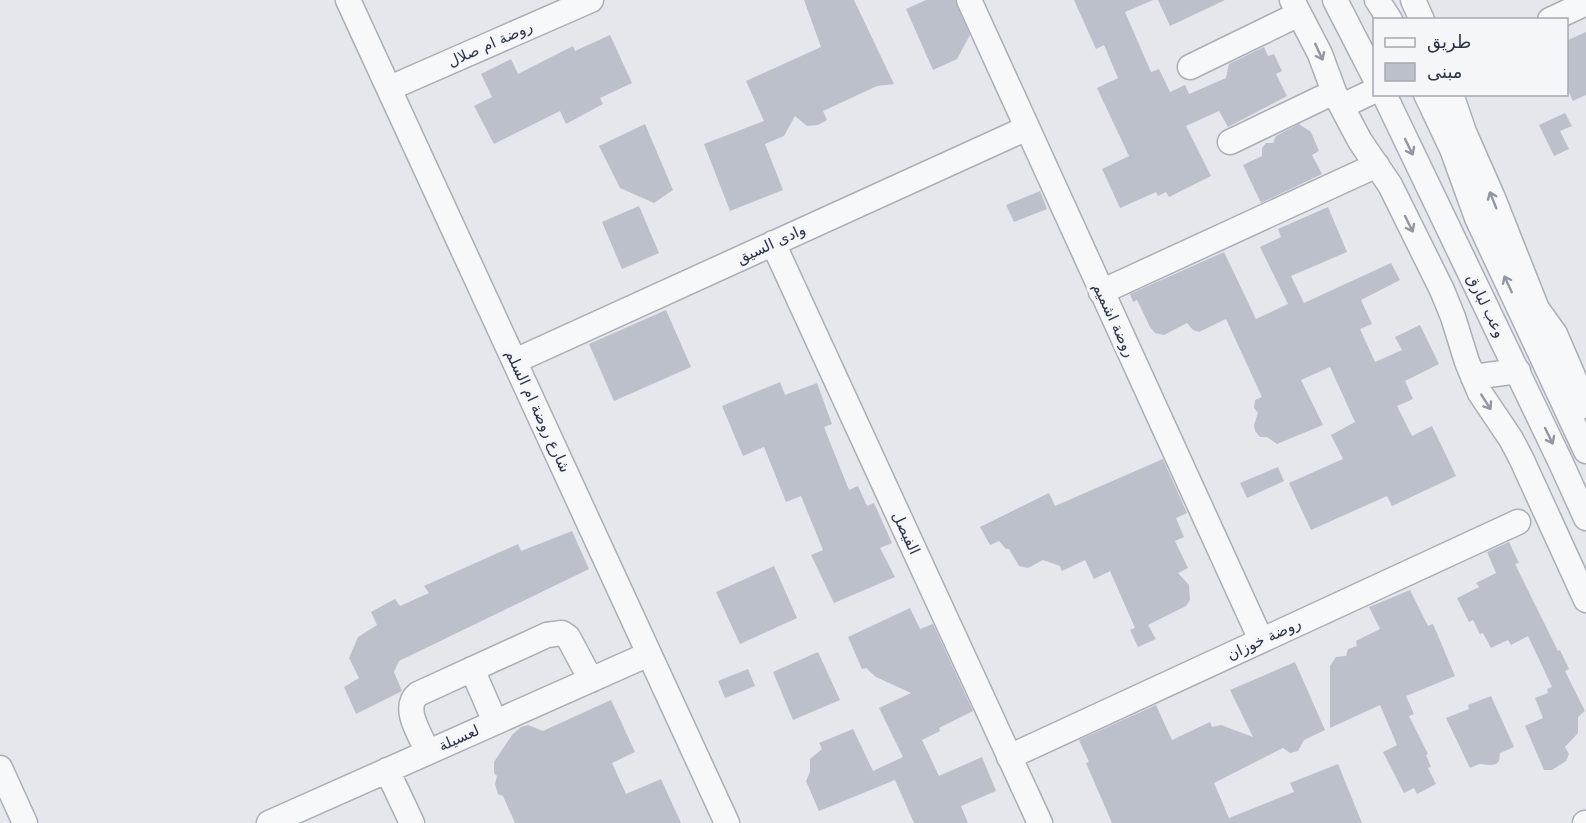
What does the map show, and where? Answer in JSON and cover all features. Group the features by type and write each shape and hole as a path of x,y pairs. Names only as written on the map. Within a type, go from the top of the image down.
{"street":[{"name":"شارع روضة ام السلم","path":"348,0 727,823"},
{"name":"روضة ام صلال","path":"390,88 591,0"},
{"name":"روضة اشميم","path":"969,0 1261,640"},
{"path":"1335,0 1373,74"},
{"path":"1380,0 1390,18"},
{"path":"1413,0 1421,18"},
{"path":"1554,18 1586,3"},
{"path":"1190,67 1295,7 1320,54 1338,99 1360,141 1390,185 1442,290 1473,377 1486,403 1511,439 1586,600"},
{"path":"1230,142 1338,99 1373,91"},
{"name":"وعب لبارق","path":"1385,96 1518,371 1586,518"},
{"name":"وعب لبارق","path":"1427,96 1452,149 1477,218 1586,451"},
{"path":"1452,96 1464,132 1537,309 1556,334 1586,406"},
{"name":"وادى السيق","path":"515,361 1027,128"},
{"path":"1101,292 1377,165"},
{"name":"الفيصل","path":"773,243 1040,823"},
{"path":"1546,364 1570,372"},
{"path":"1473,377 1518,371"},
{"path":"1537,494 1525,505 1518,522 1534,526 1550,522"},
{"name":"روضة خوزان","path":"1009,757 1518,522"},
{"path":"428,752 410,709 413,698 547,635 562,633 568,636 591,680"},
{"name":"لعسيلة","path":"269,823 649,654"},
{"path":"472,669 495,722"},
{"path":"0,768 25,823"},
{"path":"387,770 412,823"}],"building":[{"path":"804,0 854,0 894,84 877,86 823,111 827,120 818,125 807,126 795,116 784,136 765,144 783,190 730,211 704,144 764,121 746,81 821,47"},
{"path":"926,0 955,0 970,35 957,59 933,70 906,9"},
{"path":"1074,0 1153,0 1125,12 1151,72 1159,69 1170,92 1185,85 1189,94 1226,78 1229,64 1264,47 1268,56 1274,54 1282,71 1276,74 1287,96 1228,127 1219,111 1186,126 1211,176 1169,197 1166,192 1158,196 1156,192 1120,208 1102,169 1129,156 1097,88 1118,78 1104,45 1096,49"},
{"path":"1158,0 1225,0 1170,26"},
{"path":"1586,32 1586,95 1573,101 1568,90 1568,40"},
{"path":"610,35 632,83 600,98 603,104 566,124 560,111 494,144 474,106 492,97 481,74 511,59 518,74 573,46 575,51"},
{"path":"1565,113 1572,126 1560,131 1569,149 1554,156 1539,125"},
{"path":"645,124 673,190 654,203 620,188 599,146"},
{"path":"1299,124 1311,132 1319,151 1312,155 1322,174 1261,203 1243,165 1262,156 1262,148 1266,143 1273,143 1276,136"},
{"path":"1040,191 1047,209 1014,222 1006,205"},
{"path":"639,206 659,253 622,269 602,222"},
{"path":"1328,207 1347,252 1291,276 1304,303 1391,263 1400,280 1361,300 1372,324 1360,329 1375,362 1402,350 1395,337 1420,325 1439,364 1405,381 1413,399 1397,406 1412,436 1432,426 1456,476 1392,506 1387,496 1311,530 1289,483 1343,459 1331,435 1355,422 1330,367 1301,380 1323,425 1277,444 1267,437 1260,437 1255,431 1254,425 1258,413 1254,408 1255,400 1262,397 1226,319 1199,332 1193,330 1187,323 1164,335 1155,333 1137,300 1133,302 1130,294 1224,252 1256,319 1288,304 1260,247 1281,237 1278,229"},
{"path":"666,310 691,367 614,401 589,344"},
{"path":"780,382 785,395 817,383 832,424 824,427 849,490 858,486 867,506 874,503 892,543 880,548 895,577 834,603 811,555 823,550 801,496 786,502 764,447 743,456 722,406"},
{"path":"1163,459 1187,513 1176,518 1184,537 1175,541 1188,568 1178,573 1189,585 1190,600 1186,606 1148,625 1156,639 1138,647 1130,630 1135,628 1110,571 1094,579 1085,560 1062,571 1060,566 1043,560 1028,568 1019,566 1009,549 1006,549 999,541 990,545 980,527 1049,493 1055,506"},
{"path":"1278,467 1284,481 1247,498 1240,483"},
{"path":"572,531 589,569 399,661 394,672 402,691 356,714 344,687 359,678 349,658 358,637 377,625 371,612 395,599 400,606 429,593 424,586 518,544 521,551"},
{"path":"1509,542 1519,563 1515,564 1558,651 1560,650 1569,669 1565,671 1585,711 1578,717 1578,733 1565,747 1569,754 1566,761 1552,770 1544,770 1525,726 1543,718 1535,698 1548,693 1547,689 1552,687 1528,636 1511,645 1508,640 1491,648 1473,620 1469,622 1457,598 1479,587 1476,583 1496,573 1487,552"},
{"path":"774,566 797,618 740,644 716,592"},
{"path":"1410,590 1428,626 1433,624 1455,676 1406,696 1414,714 1409,716 1428,754 1426,755 1431,767 1428,768 1436,784 1417,794 1414,788 1404,793 1383,752 1397,745 1380,705 1330,728 1330,666 1336,657 1346,656 1348,649 1357,646 1356,641 1380,629 1369,607"},
{"path":"910,608 920,629 933,624 973,711 939,728 940,731 922,740 939,776 982,757 996,791 961,806 968,823 914,823 895,780 819,811 806,781 810,772 810,759 822,749 819,743 853,729 873,771 903,757 879,708 911,693 876,677 866,668 862,669 848,637"},
{"path":"818,652 840,700 793,720 773,672"},
{"path":"1295,662 1325,730 1304,740 1298,751 1290,753 1283,748 1214,783 1229,818 1294,792 1290,783 1338,764 1362,823 1112,823 1086,763 1089,762 1079,740 1156,705 1172,740 1210,722 1212,727 1221,725 1253,737 1230,690"},
{"path":"748,669 755,686 725,698 718,681"},
{"path":"1491,696 1514,747 1500,753 1496,764 1479,764 1470,768 1446,718 1469,709 1468,705"},
{"path":"611,700 635,752 612,763 626,794 661,779 681,823 515,823 503,796 498,794 495,784 497,776 494,773 494,762 512,735 521,727 528,725 543,731"}]}
